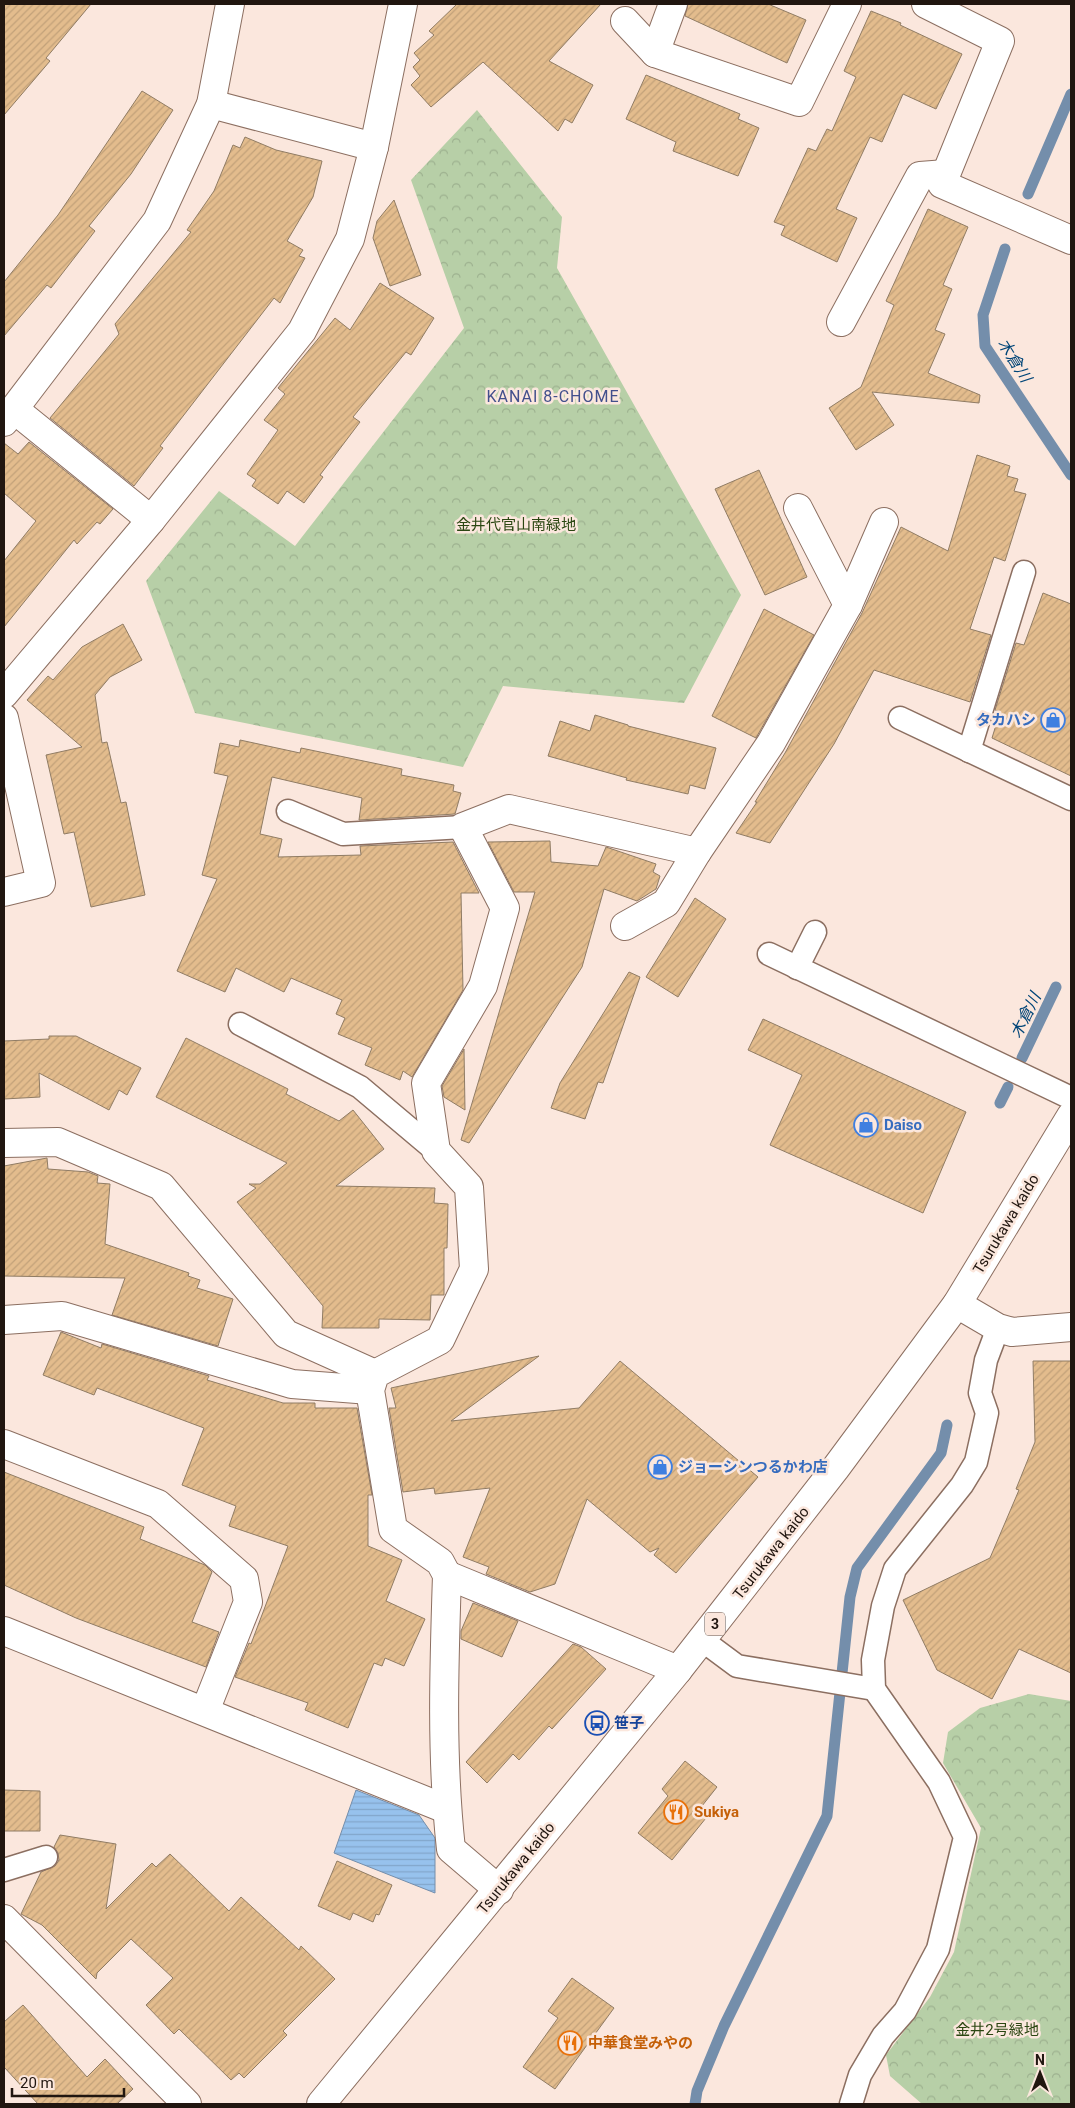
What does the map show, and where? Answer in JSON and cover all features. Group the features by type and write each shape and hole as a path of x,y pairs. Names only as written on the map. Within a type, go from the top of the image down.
{"street":[{"path":"151,520 9,416 157,221 211,104 230,4"},
{"path":"655,53 673,4"},
{"path":"625,21 655,53 798,102 848,4"},
{"path":"926,4 1000,41 942,184 1071,240"},
{"path":"4,694 151,520 302,331 350,239 374,147 405,7"},
{"path":"211,104 374,147"},
{"path":"841,322 920,176 946,174"},
{"path":"798,508 848,605"},
{"path":"625,926 666,903 696,852 771,743 848,605 884,522"},
{"path":"4,718 41,883 4,892"},
{"path":"4,1320 62,1316 292,1384 372,1382 440,1340 474,1269 470,1187 436,1151 426,1084 483,986 505,908 463,827 509,809 696,852"},
{"name":"Tsurukawa kaido","path":"321,2104 499,1890 678,1670 836,1469 957,1304 1071,1116"},
{"path":"4,1144 58,1142 161,1186 286,1334 372,1382"},
{"path":"957,1304 998,1328 1012,1332 1071,1327"},
{"path":"372,1382 393,1529 440,1562 447,1575 443,1697 446,1809 451,1849 499,1890"},
{"path":"4,1444 158,1504 244,1579 248,1602 205,1711"},
{"path":"447,1575 678,1670"},
{"path":"4,1630 446,1809"},
{"path":"4,1919 187,2104"}],"lane":[{"path":"969,751 1024,572"},
{"path":"900,718 1071,799"},
{"path":"288,810 343,834 463,827"},
{"path":"797,968 815,932"},
{"path":"769,954 1071,1098"},
{"path":"240,1024 360,1087 436,1151"},
{"path":"868,1688 883,1606 895,1569 962,1485 976,1462 987,1413 980,1393 986,1360 998,1328"},
{"path":"702,1640 737,1666 868,1688 939,1782 965,1837 938,1949 905,2011 883,2036 860,2075 851,2104"},
{"path":"4,1870 46,1857"}],"green space":[{"name":"金井代官山南緑地","path":"477,110 562,217 557,268 741,595 684,703 503,686 463,767 195,713 146,581 219,491 295,546 464,328 411,180"},
{"name":"金井2号緑地","path":"1029,1694 1071,1701 1071,2104 922,2104 890,2076 886,2055 930,1997 954,1952 981,1828 943,1763 948,1732 980,1708"}],"water":[{"path":"356,1790 419,1815 435,1838 435,1893 334,1853"}],"building":[{"path":"4,4 91,4 46,58 50,61 4,115"},
{"path":"457,4 601,4 549,61 593,85 572,123 565,119 558,131 483,62 431,107 411,85 420,76 413,67 420,60 414,53 434,35 429,31"},
{"path":"688,4 768,4 806,20 787,63 685,16"},
{"path":"871,11 901,23 900,25 962,54 936,109 903,94 882,142 870,137 836,209 857,218 837,262 781,235 785,226 774,222 808,148 816,151 827,129 832,131 856,77 844,71"},
{"path":"646,75 740,114 738,119 759,128 738,176 673,151 676,142 626,119"},
{"path":"142,91 173,110 131,174 89,226 95,231 51,288 47,285 4,336 4,282 58,215"},
{"path":"245,137 276,150 322,161 313,197 287,241 303,250 299,256 305,258 280,303 274,298 160,446 163,448 134,486 50,418 119,334 115,324 191,232 187,230 214,191 233,145 240,148"},
{"path":"394,200 421,275 390,286 373,238 377,221"},
{"path":"928,209 968,227 943,285 952,289 935,330 945,334 928,373 980,395 979,403 872,392 894,425 856,450 829,408 861,387 894,305 886,301"},
{"path":"380,283 434,318 411,355 406,352 353,417 360,422 320,475 323,477 304,503 287,491 278,504 252,486 256,480 247,474 278,430 264,420 285,394 278,388 335,318 350,330"},
{"path":"29,442 113,509 100,524 97,522 77,544 74,540 4,627 4,561 36,521 4,493 4,443 18,454"},
{"path":"977,455 1010,466 1007,476 1018,479 1014,491 1026,494 1005,561 994,557 970,629 991,635 970,702 874,670 834,744 770,843 736,833 757,802 755,802 785,753 862,613 901,527 948,551"},
{"path":"759,470 807,577 765,595 715,489"},
{"path":"1043,593 1071,604 1071,776 992,738 1000,712 995,710 1016,643 1024,645"},
{"path":"764,609 814,635 756,738 712,716"},
{"path":"123,624 142,660 110,677 95,695 102,743 107,742 121,803 126,802 145,895 91,907 74,832 64,834 46,755 82,747 27,700 48,676 53,680 82,647"},
{"path":"595,715 628,726 716,748 705,789 690,785 688,794 626,780 627,778 548,756 560,721 590,731"},
{"path":"240,740 300,753 301,748 402,769 401,775 454,785 453,791 461,793 455,814 359,820 362,798 272,777 260,834 282,839 278,857 361,855 360,846 453,842 479,893 461,893 463,990 412,1077 403,1071 400,1080 365,1065 372,1048 338,1034 345,1018 336,1014 342,1000 291,978 284,992 236,968 225,992 177,971 217,879 202,875 228,776 214,773 220,743 239,747"},
{"path":"550,841 551,862 598,866 606,847 656,864 653,872 660,876 656,889 637,901 604,889 582,967 469,1143 461,1140 535,892 514,892 488,842"},
{"path":"695,898 726,919 678,997 646,977"},
{"path":"629,972 640,977 603,1083 598,1082 585,1119 551,1108 560,1083"},
{"path":"763,1019 966,1112 923,1213 770,1145 802,1075 748,1050"},
{"path":"49,1036 76,1036 141,1068 127,1095 119,1090 109,1110 39,1073 40,1097 4,1099 4,1041 49,1039"},
{"path":"186,1038 288,1089 286,1094 339,1121 353,1110 384,1149 336,1186 435,1188 434,1203 448,1204 447,1248 444,1248 444,1295 431,1295 430,1320 379,1319 379,1328 322,1328 323,1306 237,1202 256,1188 249,1184 260,1184 287,1163 156,1097"},
{"path":"464,1049 465,1110 444,1097 442,1086"},
{"path":"47,1158 48,1169 88,1172 98,1176 97,1183 110,1184 105,1244 189,1273 188,1276 200,1280 197,1288 233,1299 218,1346 112,1315 125,1278 4,1276 4,1166"},
{"path":"61,1332 101,1348 102,1344 209,1376 207,1380 283,1403 315,1403 315,1408 357,1408 372,1495 368,1495 368,1546 402,1560 386,1601 425,1619 404,1666 385,1658 382,1666 374,1663 348,1728 305,1710 308,1703 235,1677 249,1643 251,1644 288,1546 229,1526 236,1506 182,1485 204,1428 97,1388 94,1395 43,1375"},
{"path":"539,1356 451,1421 579,1408 620,1361 758,1477 676,1573 654,1555 659,1548 650,1552 587,1499 555,1584 530,1592 486,1574 489,1567 463,1557 490,1488 435,1494 434,1488 403,1492 389,1408 396,1408 391,1388"},
{"path":"1033,1361 1071,1361 1071,1673 1019,1649 992,1699 937,1670 903,1600 990,1558 1019,1490 1016,1489 1035,1442"},
{"path":"4,1472 144,1527 140,1539 205,1565 212,1572 192,1622 219,1632 206,1667 76,1618 4,1585"},
{"path":"473,1603 518,1621 502,1657 461,1639 461,1631"},
{"path":"573,1644 581,1647 606,1669 552,1729 549,1726 519,1760 513,1754 487,1783 466,1762"},
{"path":"685,1761 717,1787 698,1811 706,1818 672,1860 638,1833 668,1796 662,1789"},
{"path":"4,1790 40,1791 40,1831 4,1831"},
{"path":"60,1835 116,1844 106,1909 152,1863 156,1867 170,1854 229,1911 241,1897 299,1950 301,1946 335,1979 283,2031 287,2035 244,2078 239,2073 231,2080 179,2029 174,2034 146,2005 173,1978 131,1939 97,1973 96,1979 42,1925 21,1914 41,1872 55,1866 59,1860 58,1853 54,1847"},
{"path":"337,1861 392,1885 379,1915 376,1914 373,1922 353,1913 350,1920 318,1906"},
{"path":"572,1978 614,2008 555,2089 523,2067 558,2018 548,2011"},
{"path":"23,2005 87,2077 105,2059 133,2089 117,2104 38,2104 4,2067 4,2022"}],"waterway":[{"name":"木倉川","path":"1028,194 1071,94"},
{"name":"木倉川","path":"1005,249 983,315 985,346 1071,475"},
{"name":"木倉川","path":"1022,1058 1056,987"},
{"name":"木倉川","path":"1000,1103 1008,1087"},
{"path":"695,2104 697,2091 724,2026 827,1816 850,1597 857,1568 941,1453 947,1425"}],"place":[{"name":"タカハシ","path":"1053,720"},
{"name":"Daiso","path":"866,1125"},
{"name":"ジョーシンつるかわ店","path":"660,1467"},
{"name":"笹子","path":"597,1723"},
{"name":"Sukiya","path":"676,1812"},
{"name":"中華食堂みやの","path":"570,2043"}],"district":[{"name":"KANAI 8-CHOME","path":"553,396"}]}
